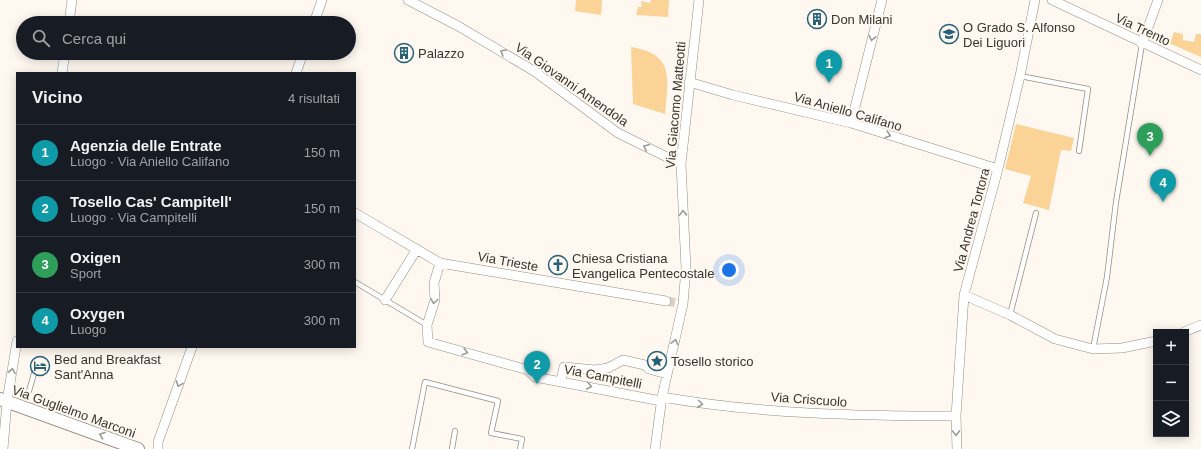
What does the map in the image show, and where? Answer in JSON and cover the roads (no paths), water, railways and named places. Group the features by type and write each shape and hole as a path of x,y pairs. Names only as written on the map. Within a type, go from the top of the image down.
{"street":[{"path":"70,16 72,0"},
{"path":"316,16 322,0"},
{"name":"Via Giovanni Amendola","path":"408,0 458,26 534,71 618,133 681,164"},
{"name":"Via Giacomo Matteotti","path":"656,449 662,399 684,304 686,268 681,164 699,0"},
{"path":"851,123 882,0"},
{"name":"Via Andrea Tortora","path":"957,449 956,416 964,295 998,169 1020,76 1035,0"},
{"name":"Via Trento","path":"1052,0 1142,44 1201,70"},
{"path":"1142,44 1158,0"},
{"path":"62,72 64,60"},
{"path":"296,72 301,60"},
{"name":"Via Aniello Califano","path":"689,82 733,95 851,123 998,169"},
{"name":"Via Trieste","path":"356,214 440,263 666,301"},
{"path":"385,300 417,249"},
{"path":"427,325 435,300 434,283 440,263"},
{"path":"964,295 1010,315 1055,339 1093,349 1122,348 1153,341"},
{"name":"Via Campitelli","path":"427,325 428,342 528,370 535,377 662,399"},
{"path":"1189,330 1201,325"},
{"path":"3,449 3,400 16,345"},
{"path":"158,449 158,442 192,348"},
{"path":"561,381 564,367 596,370 608,368 623,360 645,365 649,369 667,374"},
{"name":"Via Criscuolo","path":"662,399 832,416 956,416"},
{"name":"Via Guglielmo Marconi","path":"3,400 25,404 138,449"}],"lane":[{"path":"1093,349 1107,277 1116,202 1142,44"},
{"path":"1020,76 1088,89 1079,151"},
{"path":"1010,315 1036,213"},
{"path":"356,283 427,325"},
{"path":"29,391 35,370"},
{"path":"412,449 425,382 498,401 491,433 522,439 520,449"},
{"path":"452,449 455,431"}],"tunnel":[{"path":"666,301 683,304"}],"place":[{"name":"Don Milani","path":"817,19"},
{"name":"O Grado S. Alfonso Dei Liguori","path":"949,34"},
{"name":"Palazzo","path":"404,53"},
{"name":"Agenzia delle Entrate","path":"829,83"},
{"name":"Oxigen","path":"1150,156"},
{"name":"Oxygen","path":"1163,202"},
{"name":"Chiesa Cristiana Evangelica Pentecostale","path":"558,265"},
{"name":"Tosello storico","path":"657,361"},
{"name":"Bed and Breakfast Sant'Anna","path":"40,366"},
{"name":"Tosello Cas' Campitell'","path":"537,384"}]}
